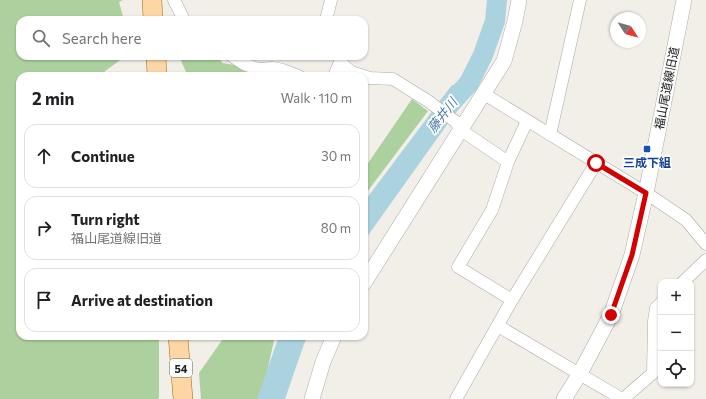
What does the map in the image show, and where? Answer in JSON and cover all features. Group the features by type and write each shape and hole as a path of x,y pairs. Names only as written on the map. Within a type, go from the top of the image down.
{"main road":[{"path":"152,0 153,16"},
{"path":"156,60 157,72"},
{"name":"54","path":"178,340 183,399"}],"street":[{"path":"174,0 182,16"},
{"path":"327,16 331,0"},
{"path":"368,276 458,126 484,94 504,61 519,0"},
{"path":"550,135 580,0"},
{"name":"福山尾道線旧道","path":"564,399 579,375 611,315 632,255 646,193 684,0"},
{"path":"238,60 258,69 274,68 288,72"},
{"path":"336,72 341,60"},
{"path":"342,60 351,72"},
{"path":"368,77 393,79 428,101 458,126 508,162"},
{"path":"484,94 646,193 686,220 706,244"},
{"path":"512,300 458,267 492,210 508,162 527,121"},
{"path":"456,399 512,300 596,163"},
{"path":"686,279 706,260"},
{"path":"498,326 622,399 653,373 654,321 656,308 658,306"},
{"path":"312,399 323,362 332,340"}],"green space":[{"path":"0,0 123,0 119,2 123,16 16,16 16,60 120,60 105,72 16,72 16,340 159,340 159,398 0,399"},
{"path":"181,60 221,60 222,63 267,70 268,72 186,72"},
{"path":"412,99 428,111 368,191 368,163"},
{"path":"222,340 274,340 261,399 201,399 199,373"}],"water":[{"path":"452,85 466,98 368,235 368,197"},
{"path":"278,340 306,340 285,399 257,399"}],"waterway":[{"name":"藤井川","path":"443,113 469,83 483,55 495,21 497,0"}],"place":[{"name":"三成下組","path":"647,149"}],"route":[{"path":"596,163 646,193 632,255 611,315"}]}
